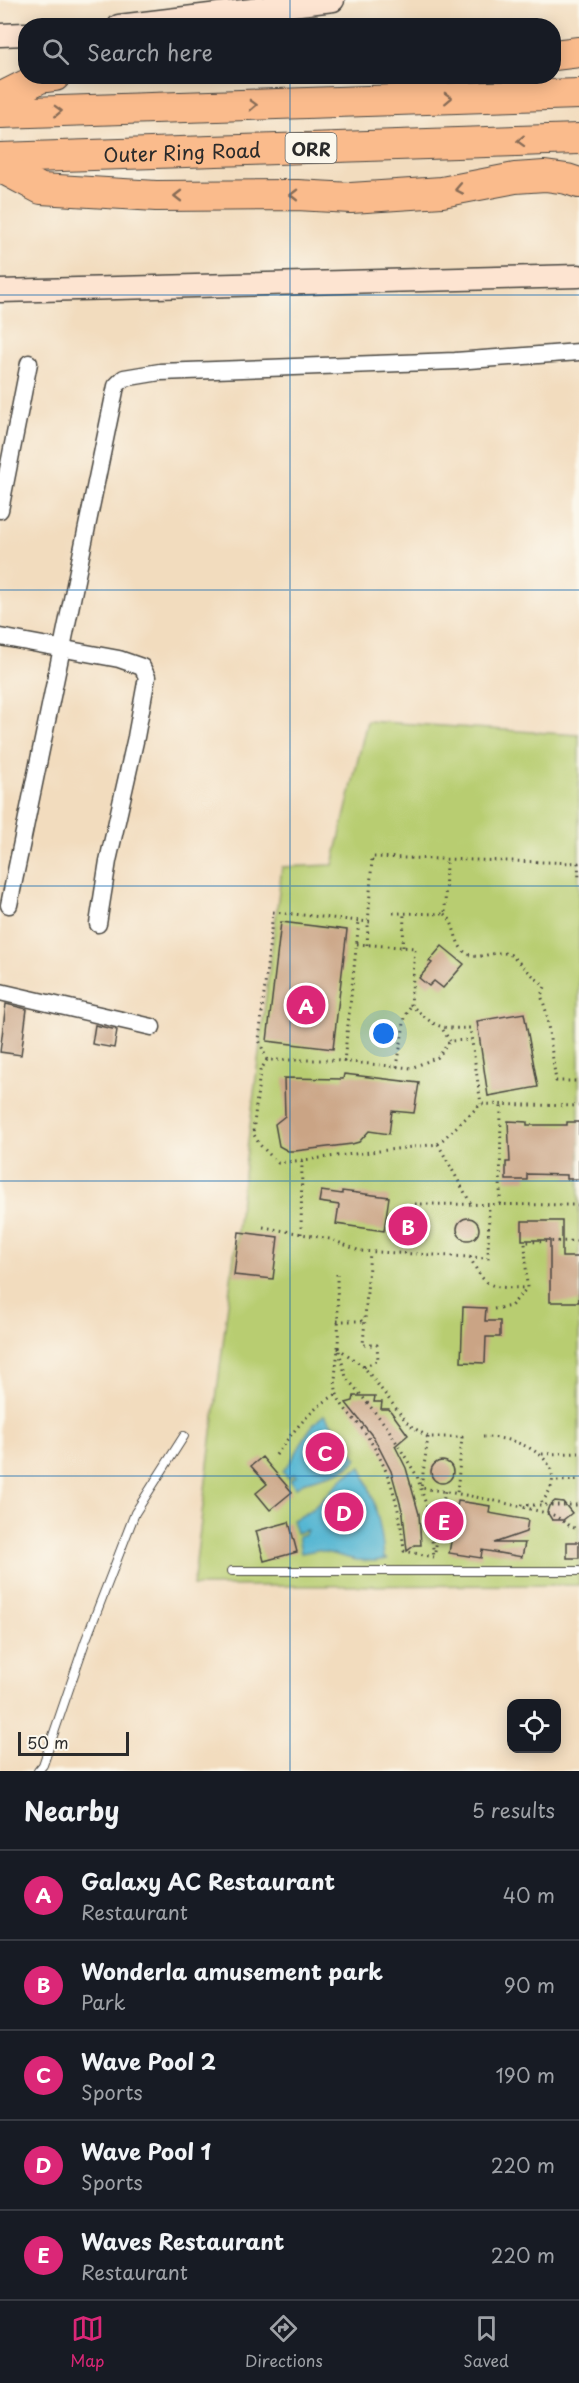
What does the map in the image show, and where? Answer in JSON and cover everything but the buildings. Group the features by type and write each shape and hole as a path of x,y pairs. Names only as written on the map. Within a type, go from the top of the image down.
{"highway":[{"path":"561,54 579,52"},
{"path":"0,98 28,84"},
{"path":"0,113 579,94"},
{"name":"Outer Ring Road","path":"0,158 579,139"},
{"path":"0,167 41,189 156,196 297,195 351,198 442,192 515,178 545,176 579,183"}],"main road":[{"path":"185,18 333,0"},
{"path":"0,35 18,34"},
{"path":"0,291 579,276"}],"street":[{"path":"9,905 116,386 124,378 160,372 455,361 579,352"},
{"path":"0,510 28,363"},
{"path":"0,637 119,659 142,667 147,677 108,861 98,924"},
{"path":"0,992 152,1027"}],"lane":[{"path":"38,1771 43,1765 85,1642 135,1513 184,1436"},
{"path":"232,1571 579,1571"}],"path":[{"path":"367,945 372,857 578,863 579,879"},
{"path":"446,859 445,914 452,923 456,941 466,953 478,956 505,952 511,955 545,987 541,995 546,1011 556,1081 579,1081"},
{"path":"267,1060 259,1040 273,912 370,922"},
{"path":"393,913 445,914"},
{"path":"403,947 404,913"},
{"path":"344,1062 359,921"},
{"path":"357,944 415,948 411,1005 405,1017 397,1067"},
{"path":"411,1005 432,1024 443,1029 470,1028 481,1104"},
{"path":"443,1029 450,1041"},
{"path":"450,1041 471,1040"},
{"path":"267,1060 344,1062 411,1068 438,1057 450,1041"},
{"path":"267,1060 261,1071 253,1133 260,1144 278,1162 438,1144 481,1104 579,1106"},
{"path":"500,1204 501,1104"},
{"path":"438,1144 471,1204"},
{"path":"301,1234 302,1161"},
{"path":"415,1204 579,1205"},
{"path":"263,1227 330,1239 360,1251 488,1257 489,1204"},
{"path":"494,1309 511,1306 527,1288 525,1242 579,1241"},
{"path":"364,1367 378,1360 377,1345 363,1345 369,1252"},
{"path":"469,1257 480,1278 492,1287 527,1288"},
{"path":"337,1274 338,1348 335,1380 337,1394 341,1404 365,1432 391,1481 400,1513 404,1551 434,1557"},
{"path":"338,1321 364,1322"},
{"path":"338,1348 364,1367 408,1424 428,1437 462,1437 457,1494"},
{"path":"338,1348 346,1377 387,1427 417,1476 429,1514 434,1557"},
{"path":"276,1455 307,1415 321,1403 337,1394"},
{"path":"421,1488 428,1437"},
{"path":"483,1437 493,1437 530,1446 551,1461 557,1470 557,1481 551,1495 539,1505"},
{"path":"542,1454 579,1454"},
{"path":"557,1481 579,1480"},
{"path":"421,1488 514,1505 555,1516 575,1529 579,1529"},
{"path":"434,1557 446,1491"},
{"path":"514,1505 579,1505"}],"green space":[{"path":"367,721 579,735 579,1585 193,1586 282,867 333,865"}],"water":[{"path":"324,1415 341,1434 357,1459 343,1470 302,1483 295,1488 290,1480 296,1476 294,1474 288,1478 283,1471 311,1428"},
{"path":"361,1467 377,1512 384,1558 388,1559 356,1560 317,1550 301,1553 298,1536 305,1534 307,1530 296,1533 292,1520 312,1509 350,1473"}],"place":[{"name":"Galaxy AC Restaurant","path":"306,1005"},
{"name":"Wonderla amusement park","path":"408,1226"},
{"name":"Wave Pool 2","path":"325,1452"},
{"name":"Wave Pool 1","path":"344,1512"},
{"name":"Waves Restaurant","path":"444,1521"}]}
